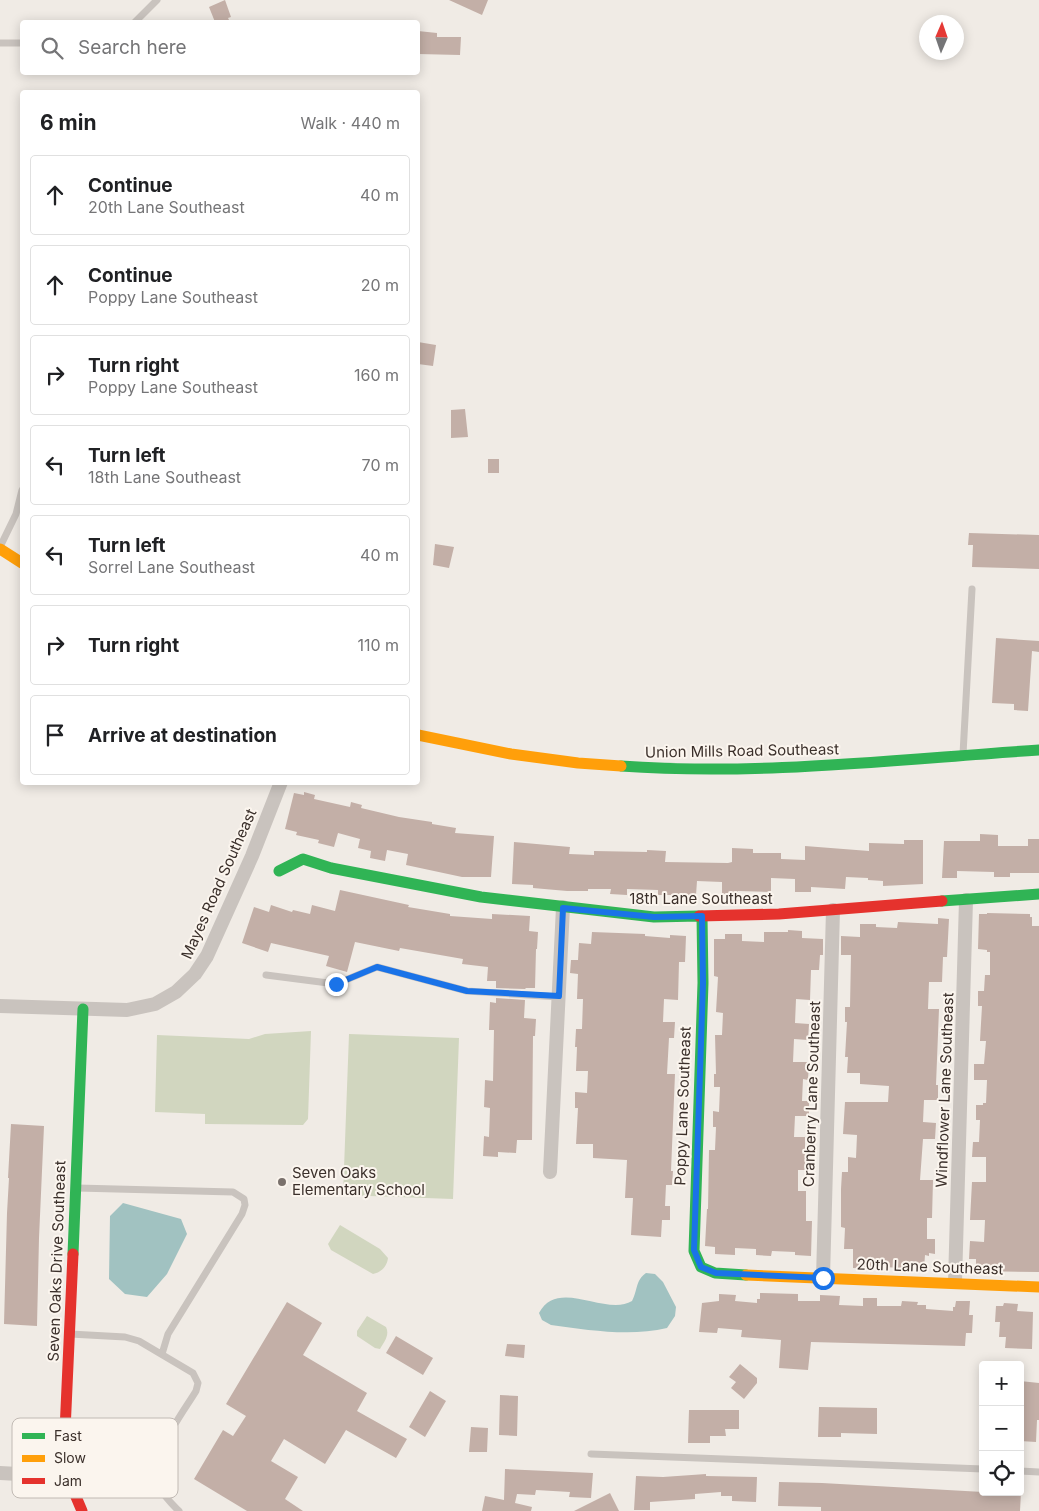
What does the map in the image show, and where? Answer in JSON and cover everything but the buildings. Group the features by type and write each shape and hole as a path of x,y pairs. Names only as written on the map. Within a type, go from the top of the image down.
{"street":[{"path":"0,548 20,562"},
{"name":"Union Mills Road Southeast","path":"420,735 511,754 578,763 636,767 746,769 864,764 1039,750"},
{"name":"Mayes Road Southeast","path":"0,1006 127,1010 155,1004 176,992 195,974 207,956 252,856 280,785"},
{"name":"18th Lane Southeast","path":"279,871 302,860 331,868 481,897 563,908 654,917 779,914 1039,894"},
{"name":"Windflower Lane Southeast","path":"955,1282 966,900"},
{"path":"550,1172 563,908"},
{"name":"Cranberry Lane Southeast","path":"823,1278 833,910"},
{"name":"Poppy Lane Southeast","path":"702,916 703,983 694,1250 701,1267 716,1273 729,1274"},
{"name":"Seven Oaks Drive Southeast","path":"66,1418 83,1010"},
{"name":"20th Lane Southeast","path":"729,1274 1039,1287"},
{"name":"Seven Oaks Drive Southeast","path":"77,1498 82,1511"}],"lane":[{"path":"137,20 157,0"},
{"path":"0,43 20,43"},
{"path":"0,548 16,514 20,498"},
{"path":"963,755 972,589"},
{"path":"266,975 336,984 377,967 467,991 559,996"},
{"path":"75,1188 233,1192 244,1199 245,1205 242,1214 168,1334 162,1354"},
{"path":"69,1334 125,1337 140,1341 194,1373 198,1383 196,1391 178,1420"},
{"path":"591,1454 979,1469"},
{"path":"1024,1471 1039,1472"},
{"path":"166,1498 179,1511"}],"green space":[{"path":"311,1031 308,1119 303,1125 205,1124 205,1114 155,1112 157,1035 249,1039 265,1034"},
{"path":"349,1034 459,1038 453,1199 343,1195"},
{"path":"340,1225 380,1249 388,1258 384,1268 373,1274 331,1250 328,1244"},
{"path":"367,1316 386,1327 387,1336 380,1349 375,1348 357,1336 357,1331"}],"water":[{"path":"123,1203 181,1219 187,1234 167,1274 147,1297 125,1294 109,1279 110,1216"},
{"path":"646,1273 655,1274 663,1282 676,1307 675,1316 667,1328 638,1332 580,1329 551,1325 542,1320 539,1313 547,1303 558,1298 570,1298 609,1305 621,1305 632,1301 638,1282"}],"traffic: fast":[{"path":"621,766 673,769 778,768 1039,750"},
{"path":"279,871 303,859 331,868 481,897 654,917 699,916"},
{"path":"942,901 1039,894"},
{"path":"702,916 703,983 694,1251 701,1267 715,1273 746,1275"},
{"path":"73,1254 83,1009"}],"traffic: slow":[{"path":"0,549 20,562"},
{"path":"420,735 511,754 578,763 621,766"},
{"path":"746,1275 1039,1287"}],"traffic: jam":[{"path":"699,916 779,914 942,901"},
{"path":"66,1418 73,1254"},
{"path":"77,1498 82,1511"}],"place":[{"name":"Seven Oaks Elementary School","path":"282,1182"}],"route":[{"path":"336,984 377,967 467,991 559,996 563,908 654,917 702,916 703,983 694,1250 701,1267 716,1273 823,1278"}]}
